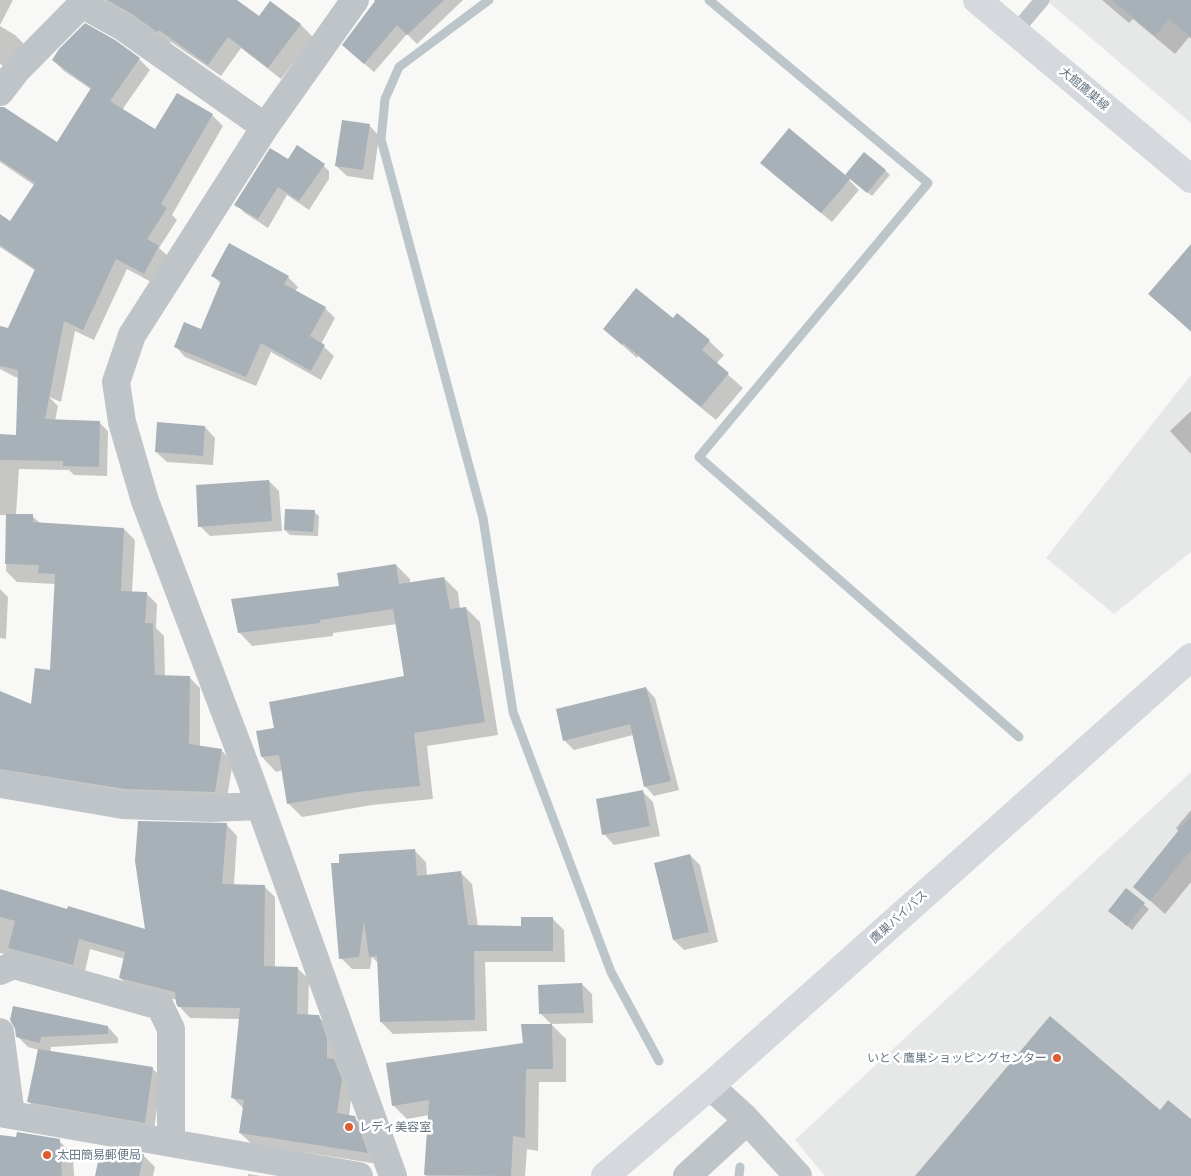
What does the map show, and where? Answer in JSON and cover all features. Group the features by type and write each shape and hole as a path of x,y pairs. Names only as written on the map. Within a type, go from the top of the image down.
{"main road":[{"name":"大館鷹巣線","path":"977,0 1191,179"},
{"name":"鷹巣バイパス","path":"605,1176 710,1086 1191,657"}],"street":[{"path":"355,0 265,127 132,335 116,382 122,422 145,501 260,806 393,1176"},
{"path":"0,92 17,70 82,4 123,27 265,127"},
{"path":"1,784 123,805 211,808 260,806"},
{"path":"0,971 14,966 160,1006 172,1029 172,1142"},
{"path":"0,1032 5,1114 172,1142 354,1176"},
{"path":"710,1086 747,1121 798,1176"},
{"path":"688,1176 747,1121"}],"lane":[{"path":"1015,32 1042,0"}],"shaded area":[{"path":"1046,0 1191,0 1191,123"},
{"path":"1191,375 1191,552 1114,614 1046,558"},
{"path":"1191,772 1191,1176 825,1176 795,1140"}],"building":[{"path":"107,0 237,0 259,16 270,1 301,24 268,68 228,37 208,65 159,30 157,32 132,14"},
{"path":"374,0 444,0 407,35 397,25 364,64 342,45"},
{"path":"1112,0 1191,0 1191,37 1169,19 1155,36"},
{"path":"85,23 115,40 140,58 110,101 155,129 177,93 213,114 161,204 167,208 147,239 159,246 144,274 116,259 83,330 64,321 45,419 100,421 99,467 63,466 63,461 0,460 0,434 16,435 18,370 0,366 0,326 8,328 35,269 0,245 0,214 10,221 35,183 0,160 0,107 4,107 57,142 91,88 52,60 59,49"},
{"path":"342,120 370,124 363,170 335,166"},
{"path":"789,128 850,179 821,213 760,163"},
{"path":"297,145 325,164 299,201 278,187 258,219 234,205 270,148 288,159"},
{"path":"864,152 886,170 867,193 845,175"},
{"path":"229,243 289,276 284,284 326,307 310,336 325,345 311,371 261,343 246,377 174,347 184,322 201,329 221,281 211,276"},
{"path":"1191,244 1191,331 1148,294"},
{"path":"636,288 673,318 677,313 710,340 702,350 729,373 701,407 623,343 622,345 603,329"},
{"path":"157,422 205,426 203,456 155,452"},
{"path":"269,480 272,521 198,527 196,485"},
{"path":"285,509 315,510 313,532 284,530"},
{"path":"6,514 33,514 33,522 124,528 121,591 147,592 145,623 153,623 155,675 190,676 189,744 222,749 215,792 125,789 0,769 0,691 31,704 35,668 50,670 55,574 38,573 39,565 5,564"},
{"path":"396,564 399,584 444,577 450,609 466,607 485,722 414,733 420,786 357,792 287,804 279,755 261,757 256,731 274,728 269,702 404,676 393,609 320,620 320,623 238,633 231,599 339,586 337,573"},
{"path":"646,687 671,781 644,787 630,724 563,741 556,709"},
{"path":"643,790 650,826 602,835 596,799"},
{"path":"1191,815 1191,850 1150,901 1133,887"},
{"path":"138,821 227,823 222,884 265,885 264,966 298,967 297,1014 319,1015 327,1039 327,1058 334,1059 342,1079 337,1113 355,1116 368,1153 239,1133 244,1100 231,1098 240,1008 178,1007 175,992 119,978 125,952 79,939 73,965 8,948 15,921 0,917 0,889 67,909 68,906 145,929 135,861"},
{"path":"415,849 417,876 461,871 468,925 521,926 521,917 553,917 553,951 474,951 475,1020 380,1022 377,956 369,957 364,921 359,957 339,959 331,863 339,863 339,854"},
{"path":"690,854 709,932 673,940 654,863"},
{"path":"1126,888 1145,903 1127,926 1108,911"},
{"path":"582,983 584,1013 539,1014 538,985"},
{"path":"13,1006 108,1026 108,1034 41,1037 40,1043 16,1037 15,1029 10,1020"},
{"name":"いとく鷹巣ショッピングセンター","path":"1050,1016 1160,1110 1168,1100 1191,1119 1191,1176 915,1176"},
{"path":"521,1024 552,1024 553,1069 526,1069 525,1138 513,1136 511,1176 424,1175 429,1100 392,1106 386,1063 523,1043"},
{"path":"38,1049 153,1067 145,1123 27,1102"},
{"path":"17,1132 60,1139 62,1176 0,1176 0,1135 16,1137"},
{"path":"101,1147 144,1154 139,1176 95,1176"}],"waterway":[{"path":"489,0 399,67 385,99 381,139 483,518 513,712 611,972 659,1061"},
{"path":"709,0 928,183 699,457 1019,737"},
{"path":"739,1176 740,1167"}],"place":[{"name":"いとく鷹巣ショッピングセンター","path":"1057,1058"},
{"name":"レディ美容室","path":"349,1127"},
{"name":"太田簡易郵便局","path":"47,1155"}]}
